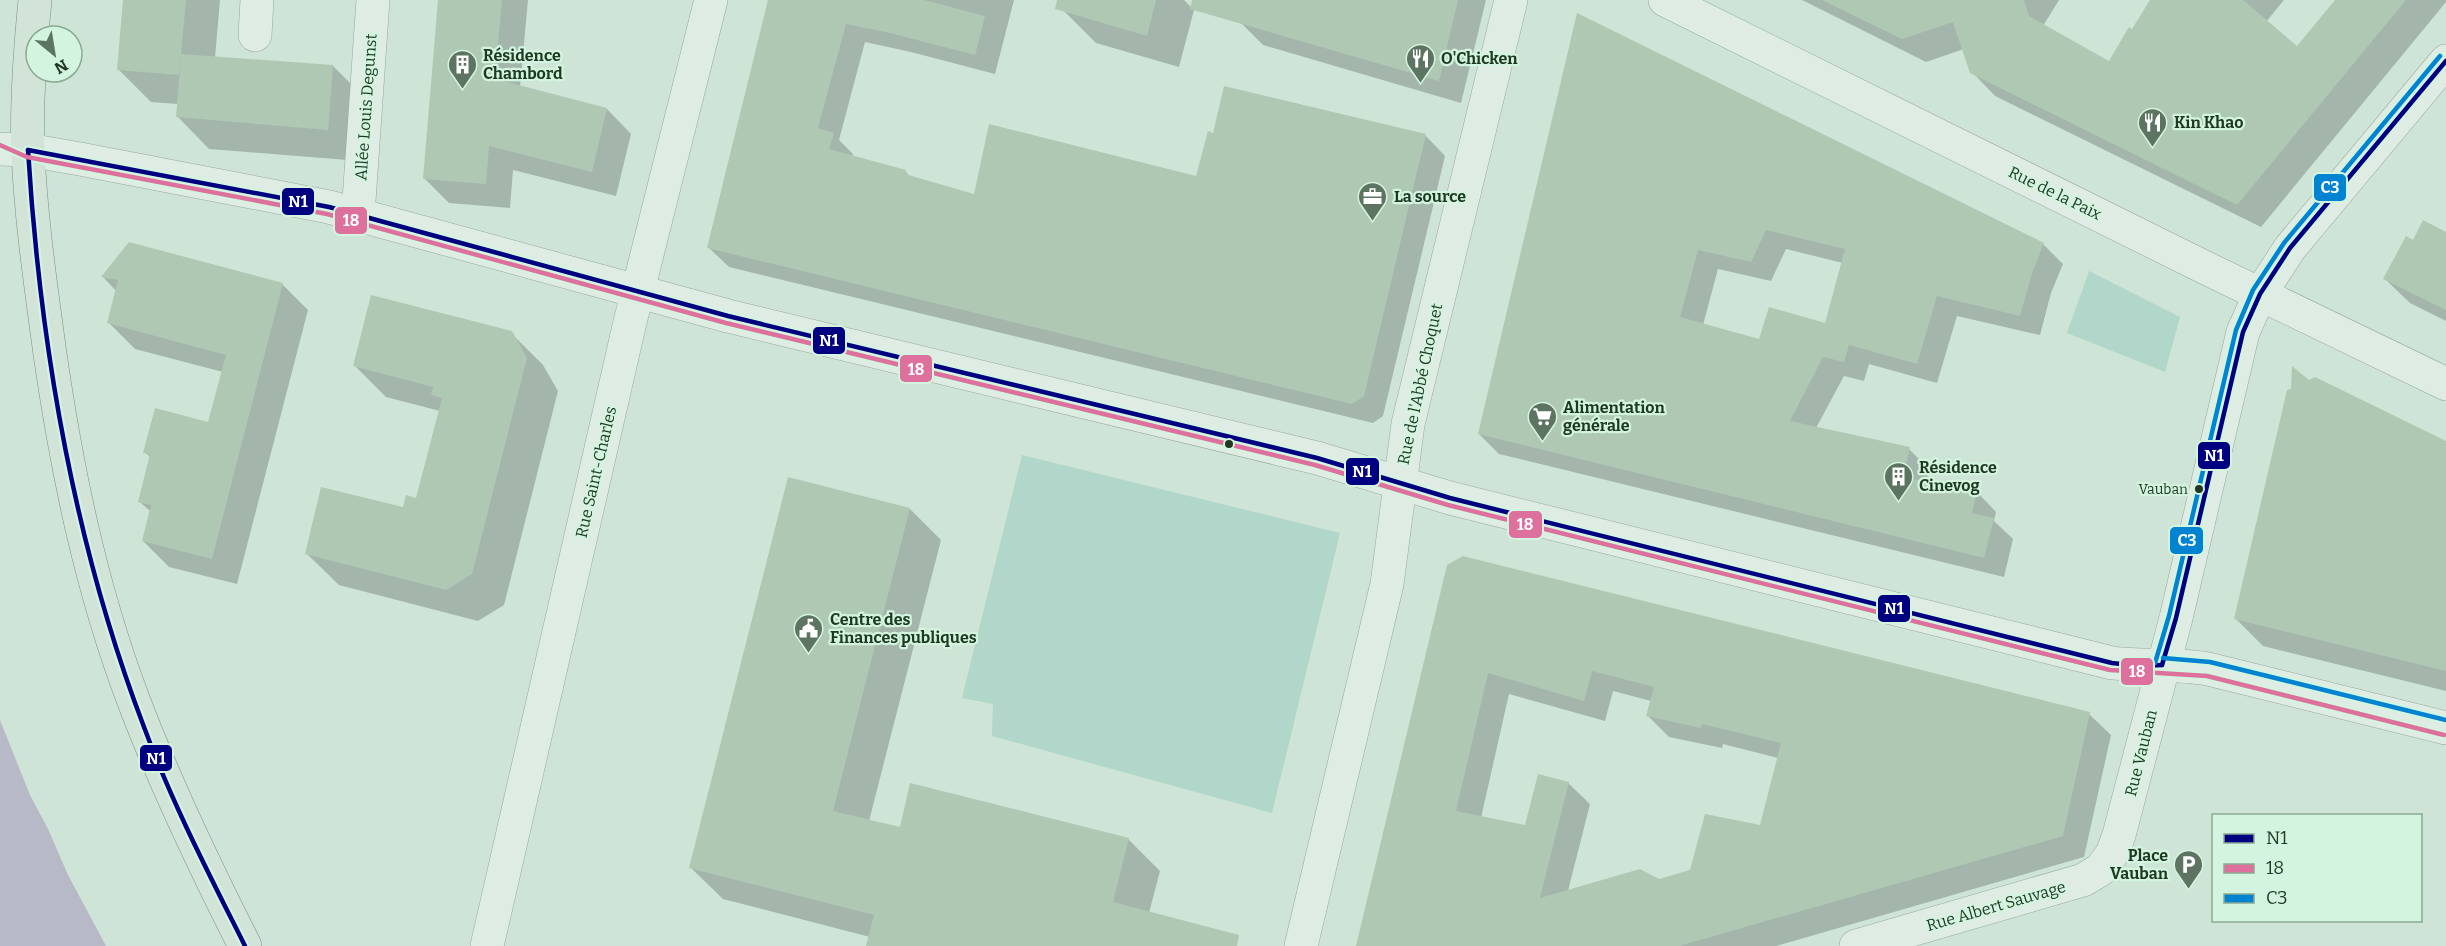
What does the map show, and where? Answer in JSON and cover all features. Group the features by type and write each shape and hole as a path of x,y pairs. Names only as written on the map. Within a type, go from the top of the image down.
{"main road":[{"path":"35,0 9,145 32,217 57,399 81,524 100,597 132,697 184,824 245,946"}],"street":[{"path":"255,35 257,0"},
{"name":"Allée Louis Degunst","path":"358,214 373,0"},
{"name":"Rue Saint-Charles","path":"487,946 638,292 711,0"},
{"name":"Rue de l'Abbé Choquet","path":"1301,946 1387,584 1410,414 1511,0"},
{"name":"Rue de la Paix","path":"1665,0 2446,384"},
{"name":"Rue Vauban","path":"2100,870 2112,854 2119,835 2176,618 2243,332 2260,294 2290,248 2446,61"},
{"path":"9,145 301,200 358,214 740,319 1282,449 1450,498 2112,663 2208,669 2446,728"},
{"name":"Rue Albert Sauvage","path":"1856,946 2060,888 2083,880 2100,870"}],"shaded area":[{"path":"2089,271 2180,317 2165,372 2067,333"},
{"path":"1022,455 1340,533 1272,813 992,736 993,704 962,698"},
{"path":"0,720 30,795 68,875 106,946 0,946"}],"building":[{"path":"123,0 186,0 179,75 117,70"},
{"name":"Résidence Chambord","path":"438,0 502,0 495,79 607,108 592,172 489,146 486,184 423,179"},
{"path":"768,0 924,0 985,16 975,55 846,24 818,128 834,133 829,149 906,170 905,174 974,194 989,124 1196,176 1208,131 1213,133 1224,86 1426,134 1364,396 1352,404 707,248"},
{"path":"1057,0 1156,0 1147,36 1055,9"},
{"path":"1192,0 1458,0 1439,81 1190,9"},
{"path":"1822,0 2024,0 2029,16 2109,61 2129,27 2132,29 2150,0 2243,0 2297,46 2335,0 2406,0 2237,205 1970,73 1953,22 1902,39"},
{"path":"1577,13 2044,243 2032,273 2020,316 1937,296 1917,364 1849,345 1844,362 1823,357 1790,421 1910,447 1903,477 1977,491 1972,513 1994,518 1984,558 1478,434","holes":["1766,230 1845,249 1825,323 1769,307 1759,339 1680,317 1698,250 1751,262"]},
{"path":"181,54 333,65 328,130 176,117"},
{"path":"2423,220 2446,232 2446,310 2383,279 2406,236 2413,240"},
{"path":"129,242 283,283 212,559 142,541 151,505 138,502 150,454 143,453 155,408 208,422 226,355 107,323 118,280 101,277"},
{"path":"371,295 512,331 527,358 472,574 446,590 305,554 321,487 403,507 406,495 416,498 442,398 431,395 433,387 353,366"},
{"path":"2292,366 2309,380 2315,377 2446,441 2446,671 2234,619 2287,390 2291,389"},
{"name":"Centre des Finances publiques","path":"788,477 910,508 833,811 900,827 910,783 1129,838 1113,902 1239,935 1237,946 866,946 874,915 689,868"},
{"path":"1463,556 2090,712 2063,836 1679,946 1356,946 1447,565","holes":["1592,671 1654,687 1646,716 1701,728 1702,724 1781,743 1760,825 1705,814 1690,870 1659,879 1640,869 1540,898 1569,782 1538,774 1525,825 1456,811 1488,673 1584,701"]}],"transit line":[{"name":"C3","path":"2155,663 2169,616 2236,330 2253,290 2284,243 2440,56"},
{"name":"N1","path":"2162,665 2176,618 2243,332 2260,294 2290,248 2446,61"},
{"name":"18","path":"0,145 27,157 327,214 726,323 1315,465 1448,505 2110,670 2207,676 2444,735"},
{"name":"N1","path":"28,150 329,207 728,316 1317,458 1450,498 2112,663 2140,666 2162,665"},
{"name":"N1","path":"28,150 41,297 52,370 64,443 98,587 119,658 155,755 192,838 245,946"},
{"name":"C3","path":"2163,658 2210,662 2446,720"}],"place":[{"name":"O'Chicken","path":"1420,84"},
{"name":"Résidence Chambord","path":"462,90"},
{"name":"Kin Khao","path":"2153,148"},
{"name":"La source","path":"1373,222"},
{"name":"Alimentation générale","path":"1542,442"},
{"name":"Vauban","path":"2199,489"},
{"name":"Résidence Cinevog","path":"1898,502"},
{"name":"Centre des Finances publiques","path":"809,654"},
{"name":"Place Vauban","path":"2189,890"}]}
